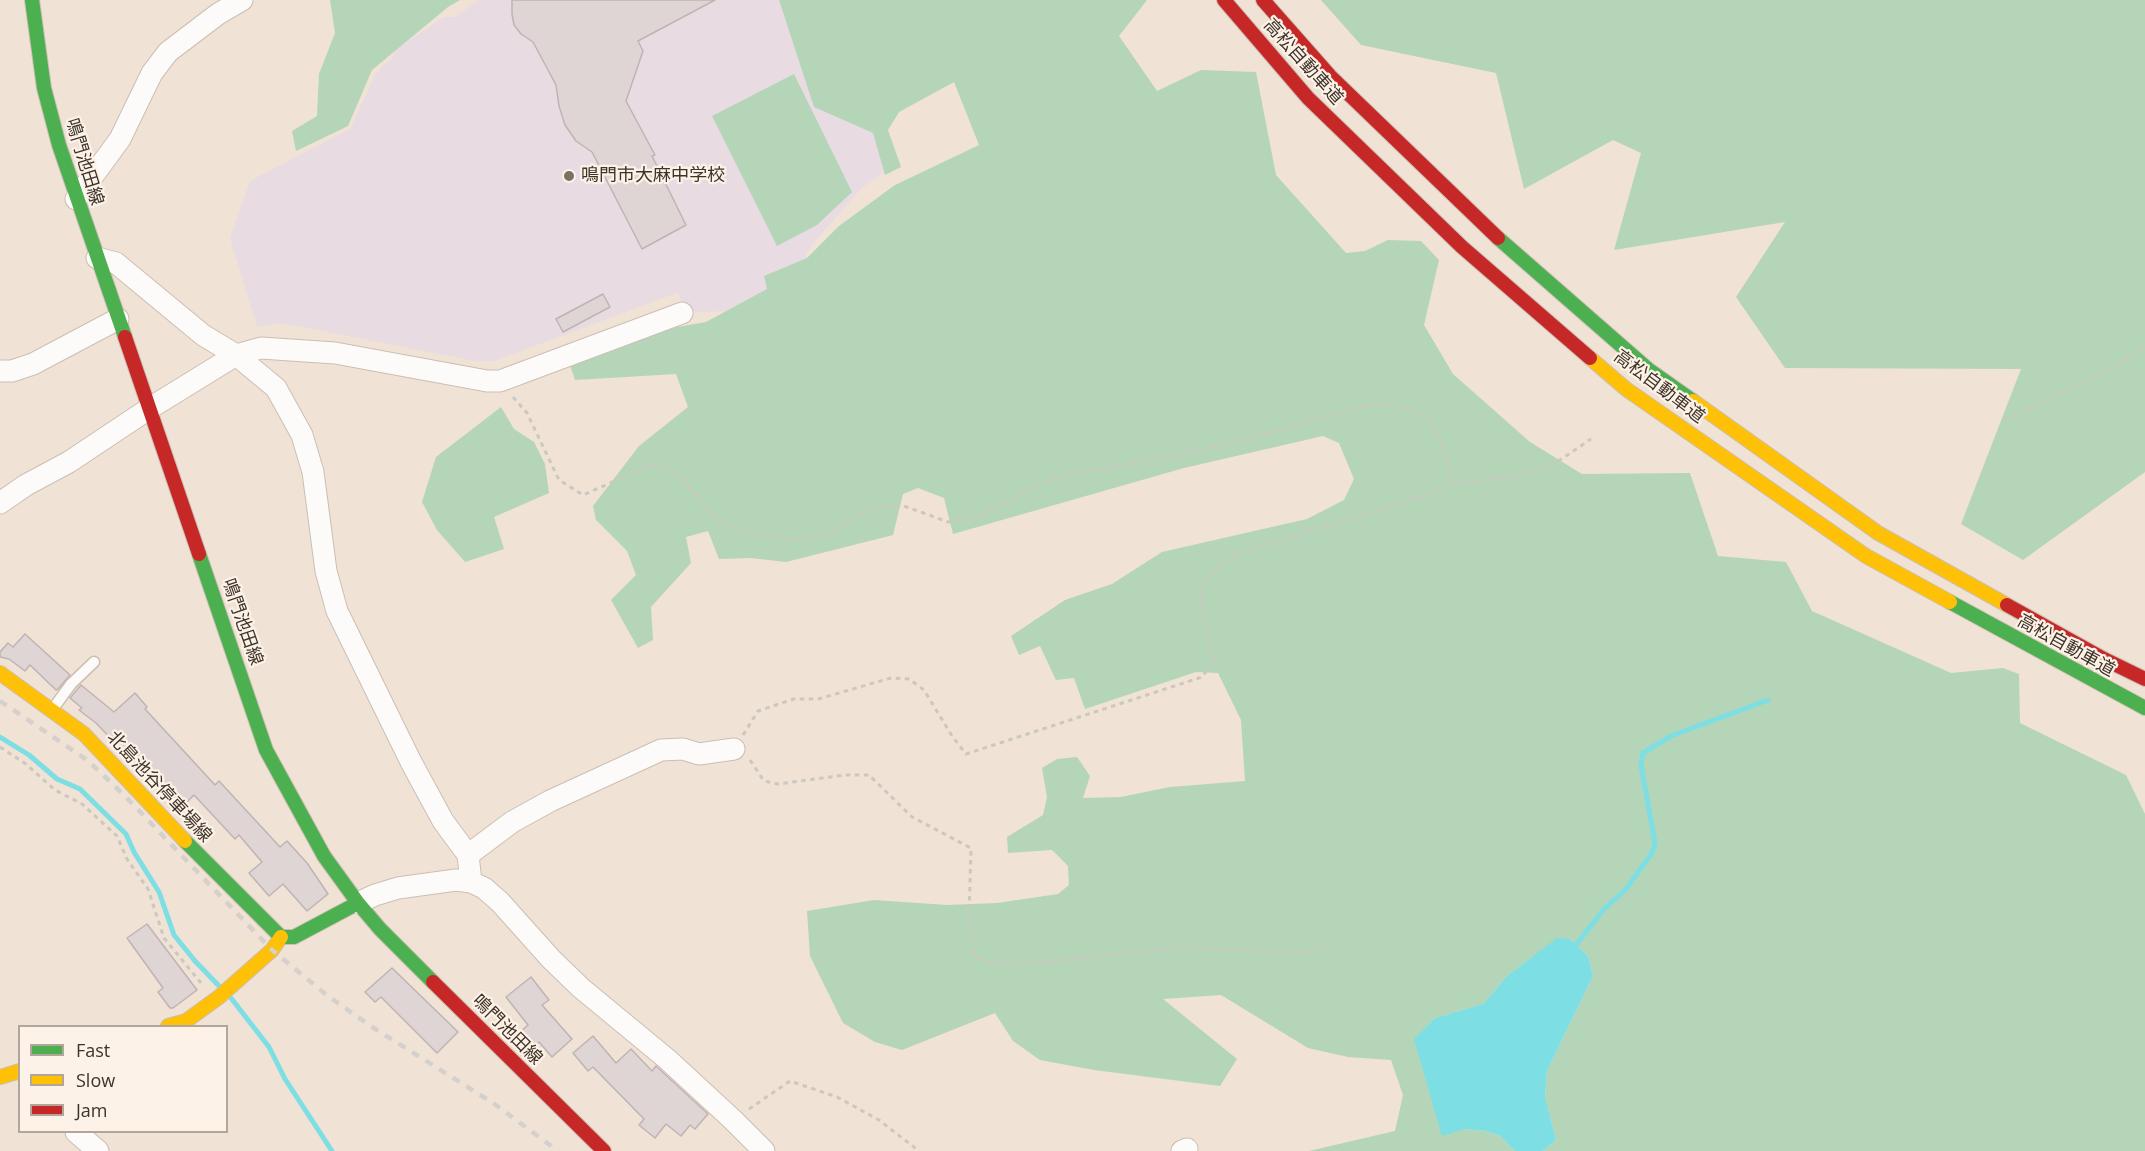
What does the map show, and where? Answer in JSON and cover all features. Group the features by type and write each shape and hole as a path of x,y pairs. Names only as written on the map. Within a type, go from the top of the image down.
{"main road":[{"name":"鳴門池田線","path":"32,0 44,88 76,199 150,408 266,750 324,856 357,903 380,929 604,1151"},
{"name":"高松自動車道","path":"1224,0 1308,98 1462,247 1626,389 1866,556 2145,708"},
{"name":"高松自動車道","path":"1263,0 1330,76 1482,225 1649,370 1878,533 2104,659 2145,679"},
{"name":"北島池谷停車場線","path":"0,673 84,734 214,872 281,937"},
{"path":"172,1025 186,1021 218,998 272,950 281,937 294,937 357,903"}],"street":[{"path":"76,199 120,139 153,73 168,52 218,14 242,0"},
{"path":"97,258 116,263 203,335 236,355 276,388 302,435 313,472 326,571 337,611 411,762 443,821 468,855 471,882"},
{"path":"0,503 26,485 69,462 236,355 261,348 334,353 487,381 500,381 682,313"},
{"path":"0,370 12,371 33,364 118,319"},
{"path":"468,855 512,822 550,801 661,750 683,749 699,754 734,748"},
{"path":"357,903 398,888 456,880 471,882 484,888 581,988 667,1059 764,1151"},
{"path":"78,1133 98,1151"}],"lane":[{"path":"52,710 71,684 94,662"}],"path":[{"path":"2004,421 2116,366 2145,346"},
{"path":"500,381 526,413 559,480 584,495 651,465 675,470 710,513 742,532 799,540 828,534 873,507 904,506 948,522 981,516 1036,486 1070,472 1105,469 1202,450 1370,404 1401,406 1428,418 1442,444 1453,484"},
{"path":"1333,946 1309,952 1177,948 1011,965 985,962 974,955 969,917 971,848 912,818 869,775 845,775 778,784 764,781 753,768 747,755 734,748 758,711 794,699 818,699 891,678 909,679 924,690 952,736 966,754 1202,677 1214,660 1203,619 1202,584 1218,566 1241,552 1427,495 1453,484 1518,476 1557,462 1591,439"},
{"path":"0,747 26,764 55,790 82,804 117,836 127,859 148,889 164,938 189,970 218,998"},
{"path":"732,1119 790,1081 837,1097 879,1120 919,1151"}],"shaded area":[{"name":"鳴門市大麻中学校","path":"479,0 828,0 869,96 888,169 862,188 815,241 806,253 806,264 739,311 687,312 677,293 494,361 475,361 287,324 257,327 230,238 250,181 350,129 376,73 394,56 395,50 444,17 455,17"}],"green space":[{"path":"330,0 460,0 448,7 372,70 348,126 296,151 292,131 317,116 319,74 335,33"},
{"path":"779,0 1147,0 1119,36 1157,91 1201,70 1256,72 1276,175 1346,253 1365,251 1388,240 1421,241 1439,260 1424,325 1453,374 1530,442 1582,474 1690,473 1718,556 1786,562 1812,611 1951,673 2003,668 2019,674 2020,723 2126,775 2145,814 2145,1151 1543,1151 1556,1140 1545,1097 1547,1071 1593,976 1588,956 1570,939 1557,939 1507,976 1483,1004 1435,1018 1415,1039 1465,1129 1486,1131 1500,1136 1515,1151 1309,1151 1395,1131 1403,1095 1391,1060 1348,1057 1308,1048 1221,995 1163,999 1237,1059 1220,1086 1094,1070 1040,1060 1013,1041 995,1013 902,1050 875,1042 843,1023 810,956 807,911 874,900 947,905 997,903 1058,894 1069,885 1068,866 1052,850 1008,853 1007,837 1043,815 1047,797 1042,768 1057,759 1077,757 1090,776 1083,798 1121,797 1170,787 1245,781 1241,720 1218,673 1196,672 1085,709 1074,678 1056,680 1040,646 1019,655 1011,636 1065,600 1112,584 1162,552 1307,519 1344,500 1354,479 1339,443 1323,436 1184,468 953,534 944,498 918,488 903,494 893,535 786,562 751,558 719,559 708,531 686,537 691,563 651,607 653,640 638,648 611,600 636,575 627,551 596,520 593,506 639,446 688,407 676,374 575,380 570,365 672,328 706,322 767,289 764,276 807,258 839,226 895,185 979,145 954,82 899,112 888,130 901,167 885,175 873,133 814,107"},
{"path":"1321,0 2145,0 2145,472 2023,560 1961,524 2021,369 1785,368 1736,297 1785,222 1614,250 1641,153 1613,140 1524,189 1496,73 1361,45"},
{"path":"794,74 852,192 817,225 777,246 712,116"},
{"path":"501,407 514,429 534,442 545,464 549,493 494,517 504,549 465,562 437,530 422,502 436,457"}],"water":[{"path":"1557,938 1570,939 1588,956 1593,976 1547,1071 1545,1097 1556,1140 1543,1151 1515,1151 1500,1136 1486,1131 1465,1129 1442,1136 1414,1039 1435,1018 1483,1004 1507,976"}],"building":[{"path":"512,0 715,0 638,41 643,51 626,101 655,155 652,156 686,225 642,249 592,152 576,141 565,125 556,85 533,42 521,34 514,25"},
{"path":"603,294 610,307 563,332 556,319"},
{"path":"25,634 70,675 58,689 56,690 30,665 25,671 9,659 0,657 0,652 8,643 13,647"},
{"path":"81,685 114,712 135,693 147,707 145,709 215,785 219,781 280,847 287,841 307,863 328,894 307,911 283,884 269,896 249,873 262,862 239,835 235,839 194,795 183,806 149,769 144,773 96,723 79,710 82,708 70,698"},
{"path":"147,924 197,990 173,1008 170,1008 158,992 163,988 127,938"},
{"path":"392,968 458,1032 437,1053 381,997 375,1002 365,992"},
{"path":"531,977 549,1000 542,1005 572,1039 552,1057 539,1042 531,1049 518,1034 528,1025 506,997"},
{"path":"593,1036 616,1063 631,1049 652,1071 656,1066 708,1114 695,1129 690,1125 681,1136 666,1124 655,1138 639,1125 644,1119 593,1067 588,1071 573,1053"}],"waterway":[{"path":"1572,950 1604,909 1626,889 1652,853 1655,843 1641,765 1643,753 1671,736 1768,700"},
{"path":"0,737 29,755 57,779 80,789 126,834 134,852 159,892 174,935 220,987"},
{"path":"231,998 269,1047 285,1079 332,1151"}],"railway":[{"path":"0,701 87,760 125,796 272,950 328,996 372,1027 493,1103 558,1151"}],"traffic: fast":[{"path":"32,0 44,88 59,145 125,337"},
{"path":"1498,238 1649,370 1693,401"},
{"path":"199,554 266,750 324,856 380,929 433,982"},
{"path":"1950,602 2145,708"},
{"path":"185,841 281,937 294,937 358,903"}],"traffic: slow":[{"path":"1590,358 1626,389 1866,556 1950,602"},
{"path":"1693,401 1878,533 2007,605"},
{"path":"0,673 84,734 185,841"},
{"path":"172,1025 186,1021 219,997 272,950 281,937"},
{"path":"0,1077 18,1072"}],"traffic: jam":[{"path":"1224,0 1308,98 1462,247 1590,358"},
{"path":"1263,0 1330,76 1498,238"},
{"path":"125,337 199,554"},
{"path":"2007,605 2145,679"},
{"path":"433,982 604,1151"}],"place":[{"name":"鳴門市大麻中学校","path":"569,176"}]}
